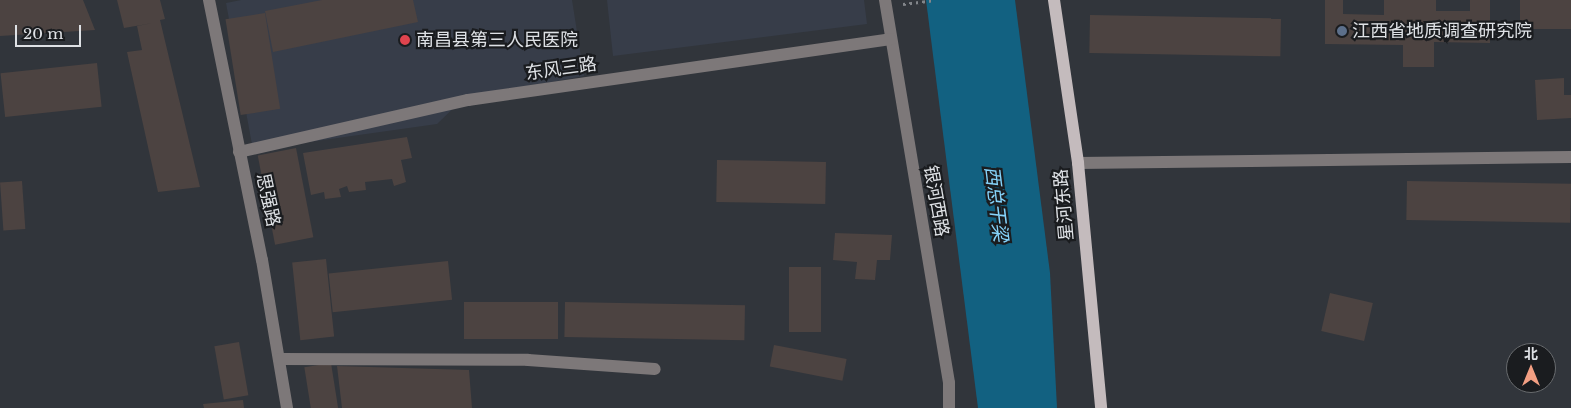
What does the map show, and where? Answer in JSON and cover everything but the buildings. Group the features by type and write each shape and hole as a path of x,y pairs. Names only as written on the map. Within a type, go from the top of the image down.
{"main road":[{"name":"星河东路","path":"1054,0 1078,163 1101,408"}],"street":[{"name":"思强路","path":"209,0 262,260 287,408"},
{"name":"银河西路","path":"885,3 949,383 949,408"},
{"name":"东风三路","path":"240,152 468,100 891,39"},
{"path":"1078,163 1571,157"},
{"path":"279,358 528,360 655,369"}],"path":[{"path":"885,3 934,0"}],"shaded area":[{"name":"南昌县第三人民医院","path":"241,0 572,0 584,76 464,98 437,124 253,150 226,3"},
{"path":"607,0 864,0 867,24 613,56"}],"water":[{"name":"西总干梁","path":"926,0 1015,0 1050,273 1057,408 978,408"}],"place":[{"name":"江西省地质调查研究院","path":"1342,31"},
{"name":"南昌县第三人民医院","path":"405,40"}]}
